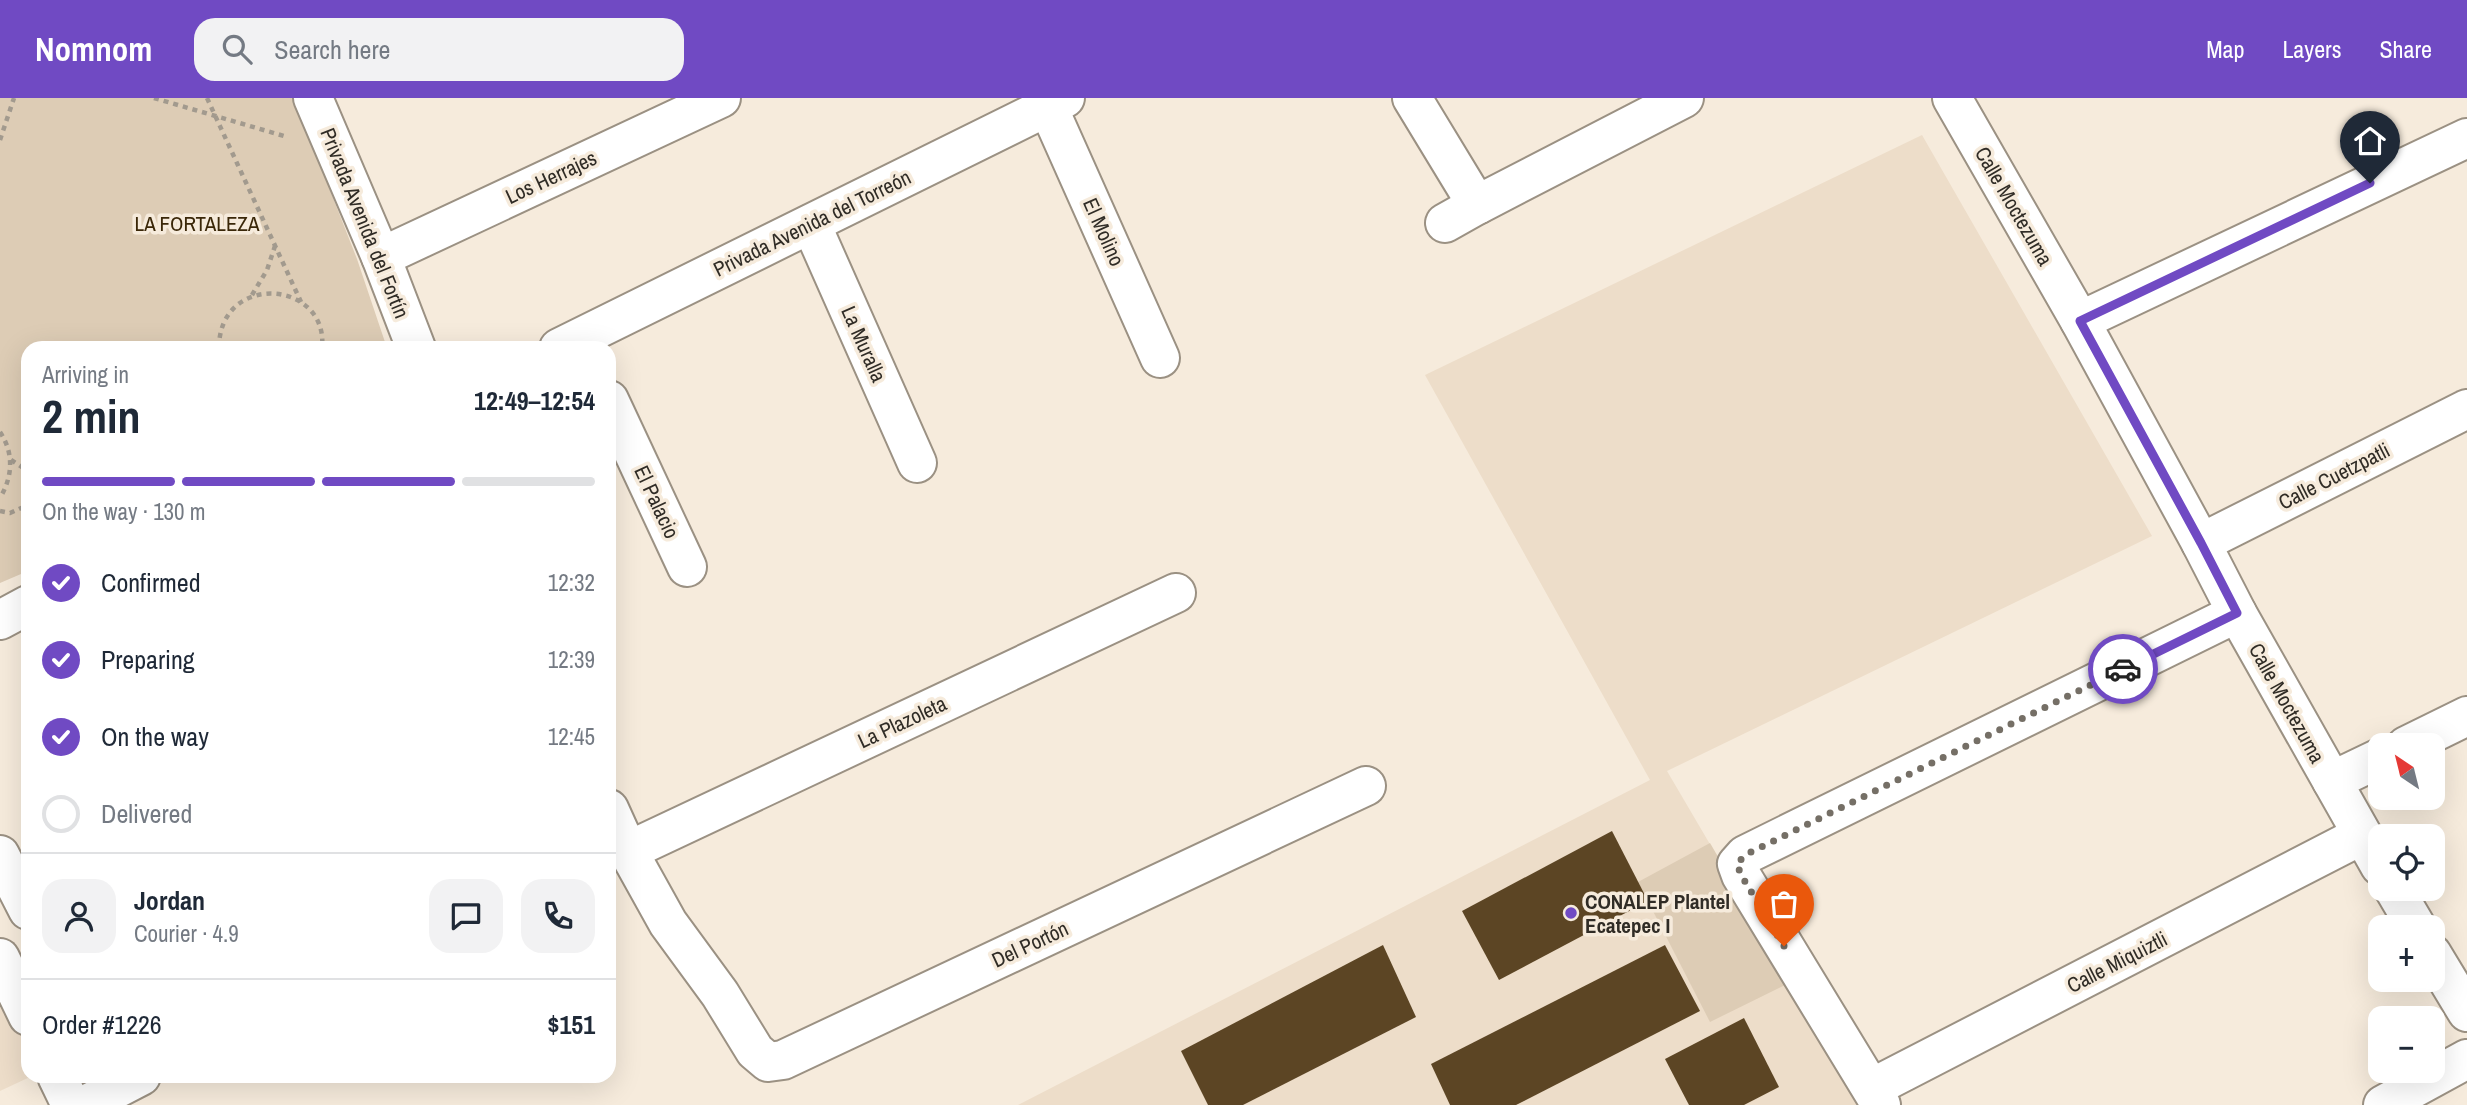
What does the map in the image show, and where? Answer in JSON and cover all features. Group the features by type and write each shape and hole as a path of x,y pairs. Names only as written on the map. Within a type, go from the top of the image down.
{"street":[{"name":"Privada Avenida del Fortín","path":"313,98 381,257 412,341"},
{"name":"Los Herrajes","path":"381,257 721,98"},
{"path":"1412,98 1461,214 1684,98"},
{"name":"Calle Moctezuma","path":"1962,101 2237,613 2368,845"},
{"name":"Privada Avenida del Torreón","path":"583,341 1057,102"},
{"name":"El Molino","path":"1057,102 1160,358"},
{"path":"2080,321 2467,138"},
{"name":"La Muralla","path":"811,224 917,463"},
{"name":"Calle Cuetzpatli","path":"2201,543 2467,409"},
{"name":"El Palacio","path":"616,415 687,567"},
{"name":"La Plazoleta","path":"628,851 1176,593"},
{"path":"0,620 21,609"},
{"path":"1876,1097 1741,875 1737,864 1745,855 2237,613"},
{"path":"2432,733 2467,716"},
{"path":"2332,781 2368,764"},
{"name":"Del Portón","path":"628,851 668,923 720,994 755,1051 768,1062 783,1060 1366,786"},
{"path":"616,824 628,851"},
{"name":"Calle Miquiztli","path":"1876,1097 2368,851"},
{"path":"0,855 21,896"},
{"path":"0,958 21,1002"},
{"path":"2445,976 2467,1013"},
{"path":"2383,1105 2467,1059"},
{"path":"60,1083 71,1105"}],"path":[{"path":"0,140 15,98"},
{"path":"154,98 336,150"},
{"path":"207,98 301,302 320,328 321,341"},
{"path":"251,296 267,270 275,245"},
{"path":"219,341 225,319 236,305 251,296 269,292 286,295 301,302"},
{"path":"0,432 6,441 11,460 9,478 0,498"},
{"path":"11,460 21,466"},
{"path":"0,512 10,513 21,508"}],"shaded area":[{"path":"1922,135 2152,536 1667,771 1863,1105 1018,1105 1650,780 1425,375"},
{"path":"0,968 21,1014 21,1081 0,1091"}],"green space":[{"name":"LA FORTALEZA","path":"0,98 294,98 357,259 385,341 21,341 21,574 0,583"},
{"path":"1710,843 1791,982 1710,1022 1638,882"}],"building":[{"path":"1612,831 1648,901 1499,980 1462,911"},
{"path":"1383,945 1416,1017 1243,1105 1208,1105 1181,1051"},
{"path":"1665,945 1700,1011 1516,1105 1450,1105 1431,1064"},
{"path":"1744,1018 1779,1087 1744,1105 1689,1105 1665,1059"}],"way so far":[{"path":"1784,946 1741,875 1737,864 1745,855 2123,669"}],"place":[{"name":"CONALEP Plantel Ecatepec I","path":"1571,913"}],"route":[{"path":"2123,669 2237,613 2080,321 2370,183"}]}
